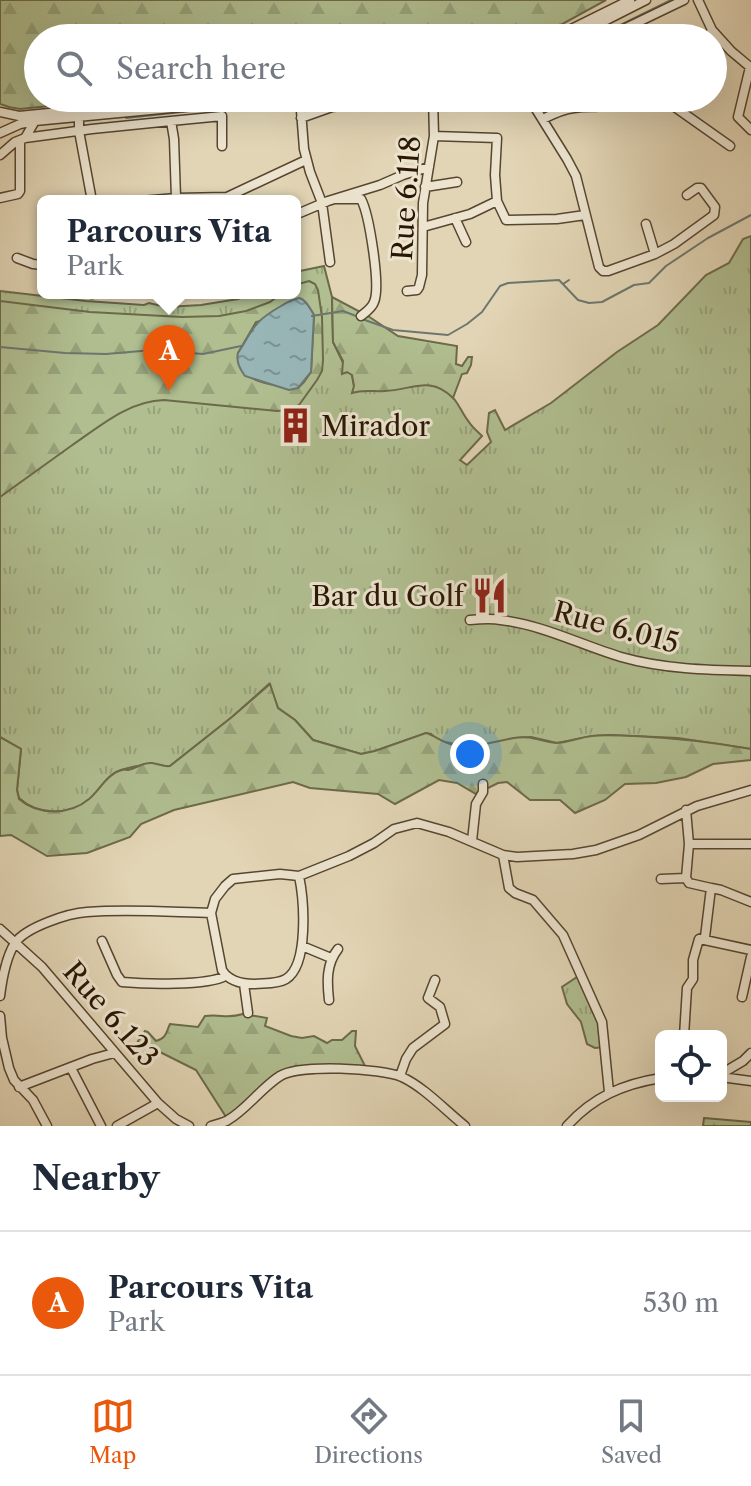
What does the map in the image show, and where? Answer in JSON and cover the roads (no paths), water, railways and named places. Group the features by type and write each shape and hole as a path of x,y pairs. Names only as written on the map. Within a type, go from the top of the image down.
{"street":[{"path":"581,24 630,0"},
{"path":"599,24 646,0"},
{"path":"635,24 684,0"},
{"path":"698,0 706,24"},
{"path":"727,48 750,67 738,117 751,130"},
{"path":"0,112 19,116 59,112"},
{"path":"0,133 35,121 122,112"},
{"path":"301,112 306,160 322,203 330,262"},
{"path":"301,118 318,112"},
{"name":"Rue 6.118","path":"407,291 417,290 422,275 425,187 434,136 433,112"},
{"path":"538,112 576,176 599,267 603,271 655,254 714,215 715,207 701,188 687,195"},
{"path":"543,119 559,112"},
{"path":"682,112 730,146"},
{"path":"79,115 91,195"},
{"path":"22,139 222,116 222,146"},
{"path":"0,155 22,139 35,121"},
{"path":"171,121 176,195"},
{"path":"434,136 495,137 497,201 506,220 585,215"},
{"path":"0,198 20,191 22,139"},
{"path":"231,195 306,160"},
{"path":"301,212 429,167"},
{"path":"425,187 457,182"},
{"path":"337,199 361,199 366,214 377,287 374,305 361,316"},
{"path":"423,227 470,214 497,201"},
{"path":"455,218 466,242"},
{"path":"646,224 655,254"},
{"path":"17,258 37,264"},
{"name":"Rue 6.015","path":"470,620 502,620 556,634 625,658 658,664 704,670 751,671"},
{"path":"472,841 476,804 483,792 483,784"},
{"path":"299,876 302,946 296,968 289,977 279,982 244,984 225,976 211,913 215,899 233,879 280,874 299,876 349,856 394,829 421,824 503,855 573,854 596,850 639,835 686,810 751,790"},
{"path":"686,810 689,844 686,878 689,883 751,902"},
{"path":"689,844 751,844"},
{"path":"503,855 509,888 533,900 570,948 602,1022 609,1092"},
{"path":"661,879 686,878"},
{"path":"699,939 705,937 711,888"},
{"path":"0,996 2,977 16,943 29,931 48,922 84,912 211,913"},
{"name":"Rue 6.123","path":"0,929 42,967 158,1103 189,1126"},
{"path":"699,939 751,950"},
{"path":"684,1030 687,988 694,978 693,960 699,939"},
{"path":"102,941 122,982 212,981 225,976"},
{"path":"302,946 331,958"},
{"path":"329,1000 327,977 331,958 338,949"},
{"path":"742,997 751,957"},
{"path":"400,1076 413,1048 445,1024 440,1007 428,998 435,980"},
{"path":"244,984 248,1013"},
{"path":"0,1016 9,1068 19,1087 33,1100 47,1126"},
{"path":"19,1087 114,1053"},
{"path":"727,1071 751,1053"},
{"path":"71,1068 101,1126"},
{"path":"211,1126 228,1120 284,1073 304,1069 354,1069 400,1076 465,1126"},
{"path":"727,1076 751,1081"},
{"path":"567,1126 584,1108 609,1092 655,1079"},
{"path":"117,1126 158,1103"}],"water":[{"path":"301,299 314,315 311,372 298,388 289,390 245,376 238,356 259,321 287,302"}],"waterway":[{"path":"622,24 671,0"},
{"path":"126,118 182,112"},
{"path":"362,319 393,330 448,335 482,312 500,286 508,283 559,280 578,300 602,302 634,285 649,283 666,266 708,238 751,215"},
{"path":"563,284 569,280"},
{"path":"312,316 343,311 356,316"},
{"path":"0,347 65,353 153,350 203,354 241,346"}],"place":[{"name":"Parcours Vita","path":"169,391"},
{"name":"Mirador","path":"295,426"},
{"name":"Bar du Golf","path":"490,596"}]}
